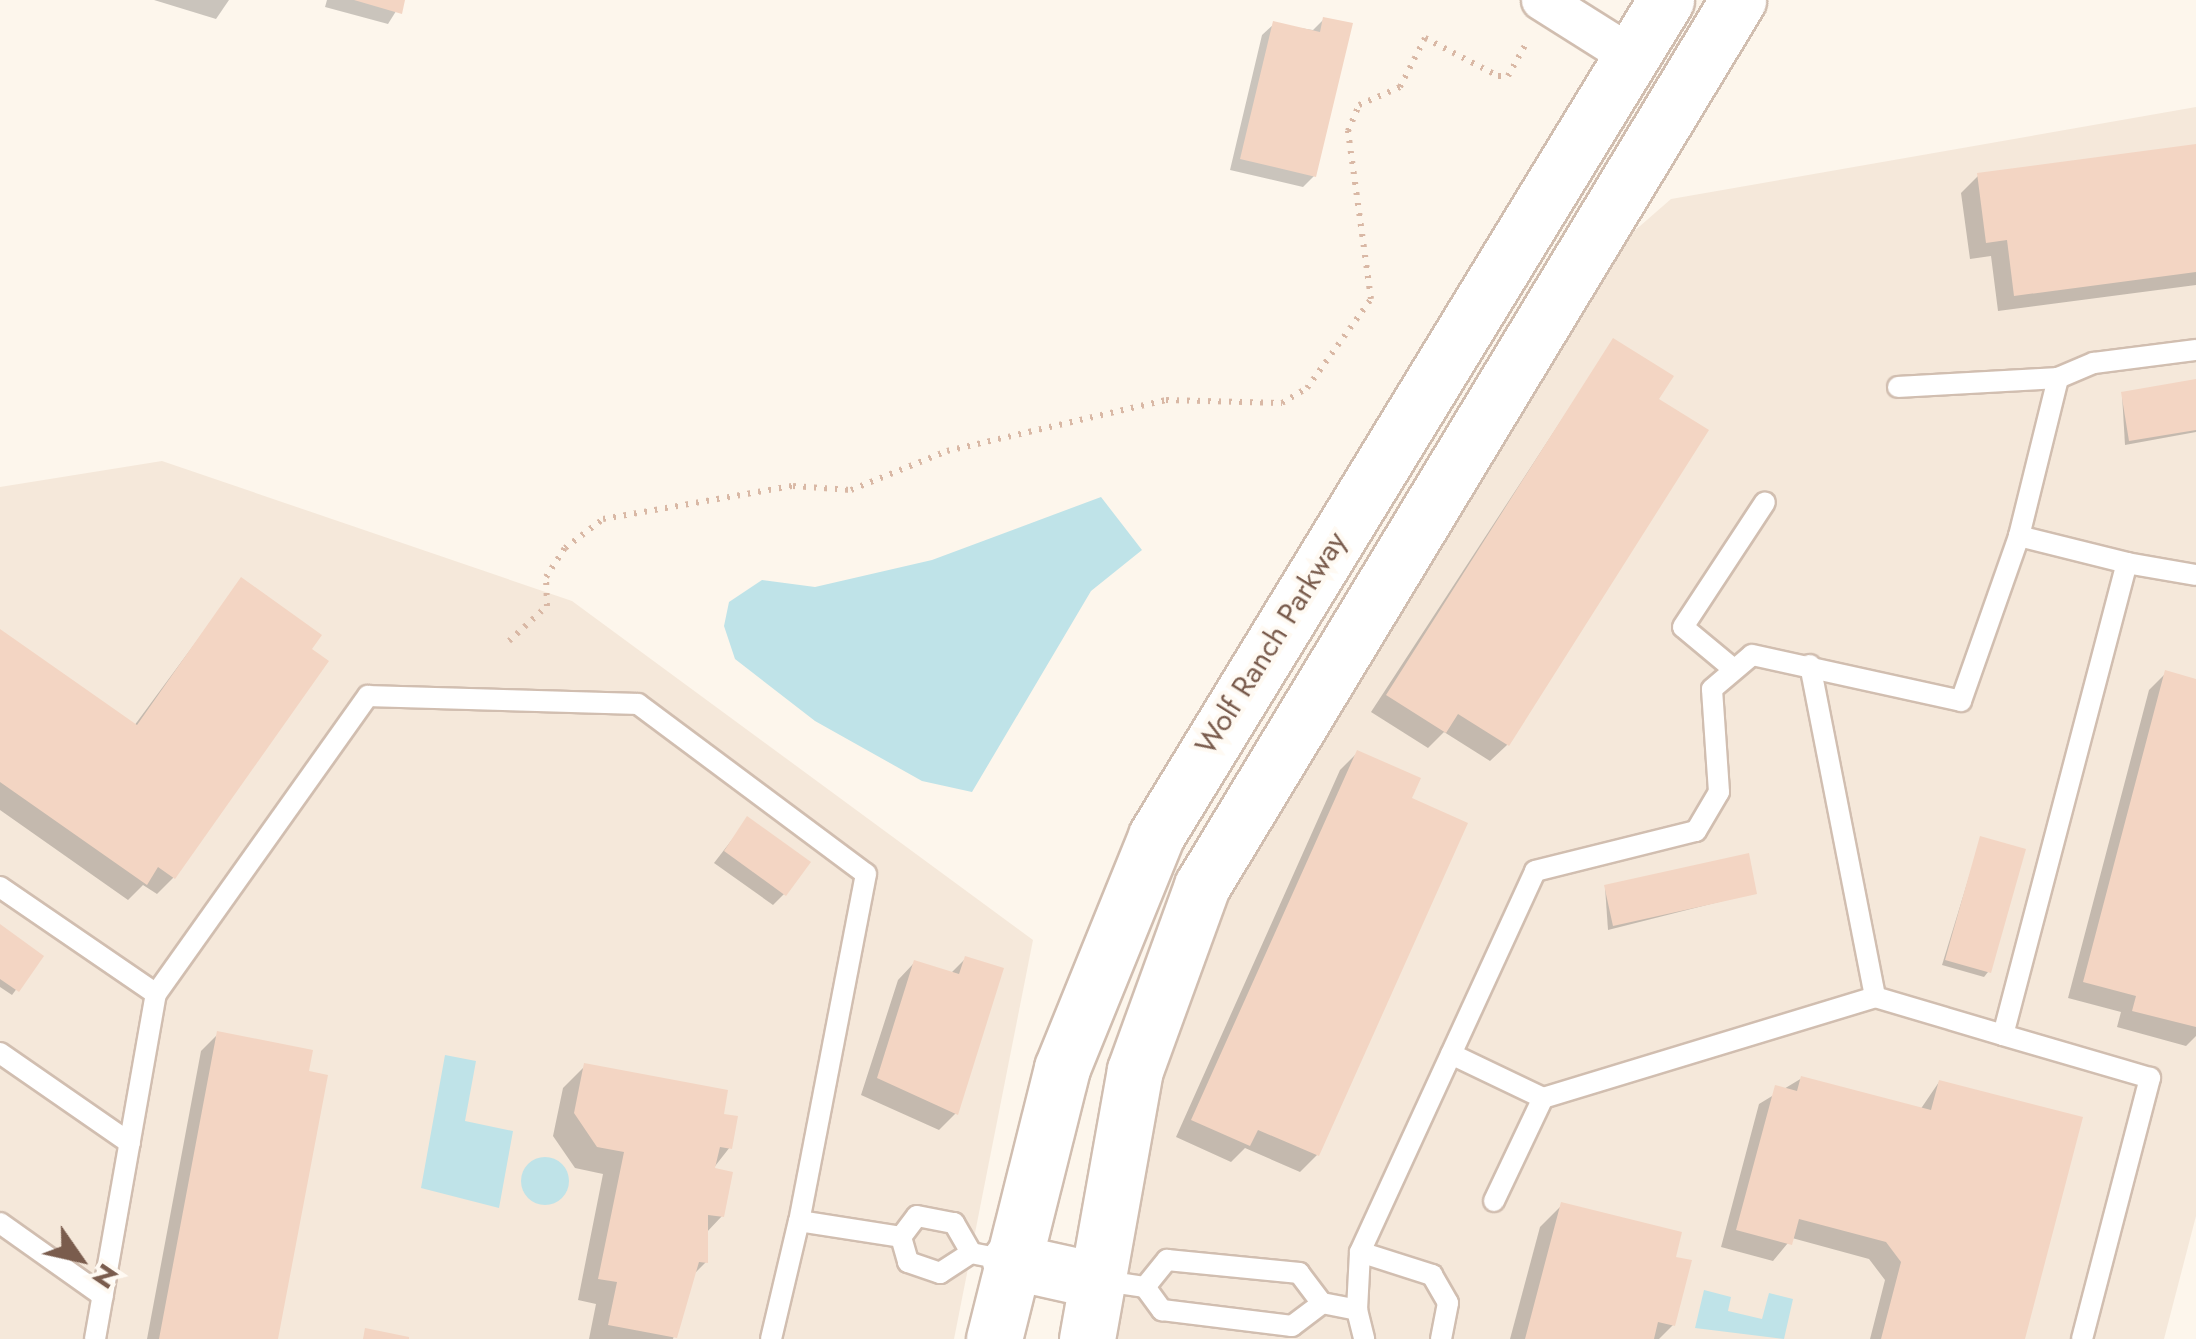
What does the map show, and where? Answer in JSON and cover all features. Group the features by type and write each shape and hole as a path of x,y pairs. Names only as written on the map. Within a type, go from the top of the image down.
{"street":[{"path":"1542,0 1687,87"},
{"name":"Wolf Ranch Parkway","path":"994,1339 990,1257 1082,1011 1165,820 1666,0"},
{"path":"1087,1339 1121,1284 1134,1070 1202,886 1738,0"},
{"path":"990,1257 1121,1284"}],"lane":[{"path":"1898,387 2058,378 2094,364 2196,350"},
{"path":"1364,1339 1357,1310 1360,1252 1535,872 1696,831 1710,815 1719,792 1712,689 1731,667 1774,653 1961,701 2019,536 2058,378"},
{"path":"1731,667 1684,627 1766,502"},
{"path":"2019,536 2126,563 2196,575"},
{"path":"2003,1035 2126,563"},
{"path":"1810,665 1876,997"},
{"path":"95,1339 156,994 368,696 638,704 866,874 799,1220 771,1339"},
{"path":"0,887 156,994"},
{"path":"1451,1054 1543,1098 1876,997 2150,1078 2082,1339"},
{"path":"0,1053 130,1142"},
{"path":"1494,1201 1543,1098"},
{"path":"918,1216 954,1223 990,1257 940,1273 908,1262 902,1237 918,1216"},
{"path":"799,1220 902,1237"},
{"path":"0,1223 103,1296"},
{"path":"1360,1252 1432,1275 1448,1303 1441,1339"},
{"path":"1121,1284 1168,1260 1299,1273 1322,1303 1357,1310"},
{"path":"1121,1284 1162,1310 1292,1326 1322,1303"}],"path":[{"path":"510,640 547,606 546,576 565,548 602,519 794,486 851,490 946,451 1166,400 1282,403 1306,388 1371,299 1348,132 1358,105 1400,87 1425,38 1498,76 1508,76 1526,43"}],"shaded area":[{"path":"2196,107 2196,1216 2164,1339 1102,1339 1126,1134 1219,874 1585,274 1671,199"},
{"path":"162,461 572,601 1033,940 954,1339 0,1339 0,487"}],"water":[{"path":"1101,497 1142,550 1091,591 972,792 922,781 815,721 735,659 724,626 729,602 762,580 815,587 932,560"},
{"path":"445,1055 476,1061 465,1121 513,1131 499,1208 421,1188"},
{"path":"545,1157 562,1164 569,1181 562,1198 545,1205 528,1198 521,1181 528,1164"},
{"path":"1704,1290 1731,1297 1728,1311 1762,1319 1769,1293 1793,1299 1784,1339 1695,1328"}],"building":[{"path":"354,0 405,0 402,14"},
{"path":"1323,17 1353,23 1316,177 1240,159 1273,21 1320,32"},
{"path":"2196,144 2196,272 2014,296 2007,240 1986,243 1977,173"},
{"path":"1613,338 1674,376 1659,399 1709,430 1509,746 1458,714 1446,733 1386,695"},
{"path":"2196,379 2196,430 2129,441 2121,392"},
{"path":"241,577 322,635 312,649 329,661 175,879 158,867 147,885 0,782 0,629 137,725"},
{"path":"2165,670 2196,679 2196,1027 2132,1011 2136,996 2083,982"},
{"path":"1357,750 1421,778 1412,798 1468,823 1319,1156 1258,1130 1250,1146 1191,1120"},
{"path":"747,816 811,862 786,896 724,851"},
{"path":"1980,836 2026,849 1991,973 1945,960"},
{"path":"1749,853 1757,894 1613,926 1604,885"},
{"path":"0,924 44,956 19,992 0,979"},
{"path":"965,956 1004,968 958,1115 877,1078 914,960 959,974"},
{"path":"217,1031 313,1050 309,1071 328,1075 278,1339 159,1339"},
{"path":"584,1063 728,1090 724,1114 738,1116 732,1149 720,1147 715,1168 733,1172 724,1217 708,1215 708,1263 699,1262 677,1338 608,1325 617,1282 598,1279 624,1152 597,1147 574,1113"},
{"path":"1801,1076 1931,1110 1939,1080 2083,1117 2025,1339 1881,1339 1901,1262 1886,1242 1799,1219 1792,1245 1736,1230 1775,1085 1797,1091"},
{"path":"1561,1202 1682,1232 1676,1257 1692,1260 1675,1326 1658,1322 1654,1339 1525,1339"},
{"path":"365,1328 409,1337 409,1339 363,1339"}]}
